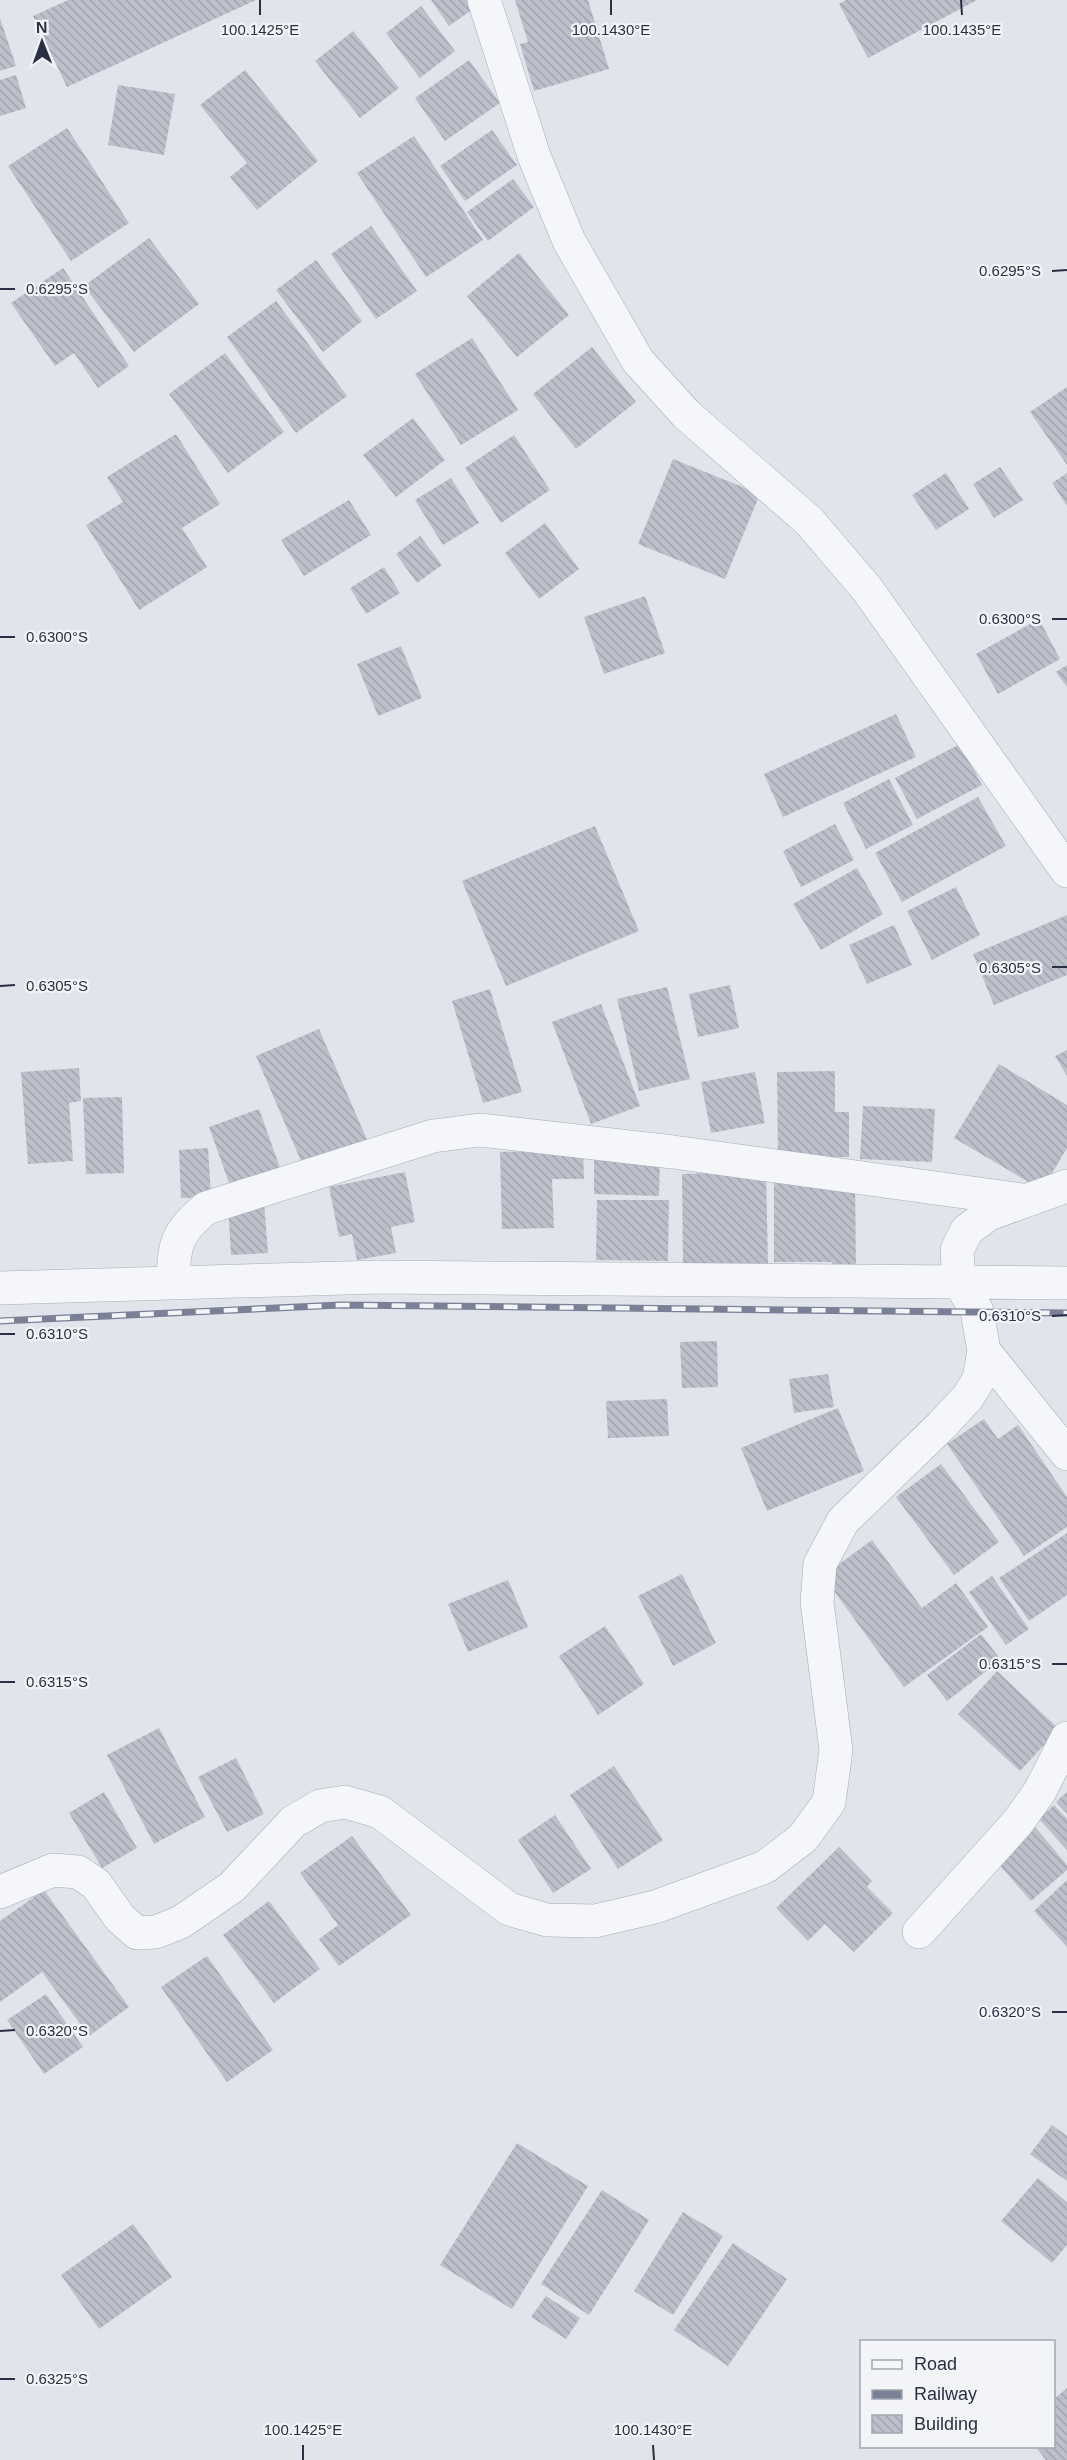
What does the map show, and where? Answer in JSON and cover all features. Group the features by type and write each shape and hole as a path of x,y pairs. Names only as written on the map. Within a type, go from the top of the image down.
{"street":[{"path":"484,0 534,156 568,242 638,361 687,415 809,521 867,589 1067,871"},
{"path":"173,1282 174,1254 185,1226 206,1208 433,1136 480,1130 673,1152 1029,1200"},
{"path":"0,1892 54,1870 78,1872 96,1884 120,1918 137,1933 156,1932 181,1922 232,1887 293,1822 320,1806 345,1802 380,1812 509,1909 547,1920 595,1921 655,1907 765,1867 803,1838 829,1802 836,1750 817,1602 820,1564 843,1521 968,1397 979,1379 984,1351 977,1311 959,1282 957,1250 967,1230 990,1214 1067,1186"},
{"path":"0,1288 379,1277 1067,1283"},
{"path":"984,1351 1067,1454"},
{"path":"919,1932 1018,1822 1040,1791 1067,1738"}],"building":[{"path":"68,0 256,0 67,87 33,16"},
{"path":"431,0 471,0 476,7 449,26"},
{"path":"515,0 588,0 609,69 534,91 520,44 528,42"},
{"path":"846,0 977,0 868,58 839,4"},
{"path":"421,6 455,51 420,78 386,33"},
{"path":"0,18 16,66 0,71"},
{"path":"353,31 399,88 360,118 315,61"},
{"path":"469,60 500,103 445,141 415,98"},
{"path":"245,70 318,161 257,210 230,177 247,163 200,105"},
{"path":"16,75 26,108 0,116 0,80"},
{"path":"118,85 175,94 164,155 108,145"},
{"path":"67,128 129,223 71,261 8,166"},
{"path":"492,130 517,165 465,201 440,166"},
{"path":"414,136 483,240 426,277 357,173"},
{"path":"513,179 534,207 488,241 467,212"},
{"path":"371,226 417,291 376,319 331,254"},
{"path":"149,238 199,304 134,352 84,286"},
{"path":"519,253 569,315 517,357 467,296"},
{"path":"316,260 362,321 323,352 276,290"},
{"path":"63,268 129,366 98,388 74,353 55,366 11,303"},
{"path":"276,301 347,396 296,433 227,337"},
{"path":"472,338 518,410 461,445 415,374"},
{"path":"592,347 636,402 576,449 533,394"},
{"path":"225,353 284,432 228,473 169,394"},
{"path":"1067,387 1067,465 1030,412"},
{"path":"413,418 445,460 396,497 363,455"},
{"path":"176,434 220,504 182,528 207,567 139,610 86,525 123,502 107,477"},
{"path":"514,435 550,490 501,523 465,468"},
{"path":"673,459 760,494 725,579 638,544"},
{"path":"1000,467 1023,500 994,518 973,484"},
{"path":"946,473 969,509 936,530 912,495"},
{"path":"1067,473 1067,506 1052,483"},
{"path":"451,478 479,523 443,545 415,500"},
{"path":"349,500 371,535 304,576 281,540"},
{"path":"545,523 579,569 539,599 505,553"},
{"path":"420,536 442,565 417,583 396,554"},
{"path":"384,567 400,593 366,614 350,588"},
{"path":"645,596 665,653 604,674 584,617"},
{"path":"1039,619 1060,659 998,694 976,654"},
{"path":"401,646 422,698 378,716 357,664"},
{"path":"1067,665 1067,687 1056,672"},
{"path":"896,714 916,757 783,817 764,774"},
{"path":"960,744 982,785 917,819 895,778"},
{"path":"889,779 913,825 866,849 843,803"},
{"path":"978,797 1006,846 902,902 875,853"},
{"path":"835,824 854,860 801,887 783,851"},
{"path":"595,826 639,931 506,986 462,881"},
{"path":"857,868 883,914 821,950 793,904"},
{"path":"956,887 980,935 932,960 907,911"},
{"path":"1067,915 1067,975 994,1005 973,954"},
{"path":"894,925 912,965 867,984 849,945"},
{"path":"730,985 739,1028 698,1037 689,994"},
{"path":"667,987 690,1079 639,1091 617,999"},
{"path":"490,989 522,1092 483,1103 452,1001"},
{"path":"601,1004 640,1106 591,1124 552,1022"},
{"path":"319,1029 368,1142 304,1168 256,1056"},
{"path":"1067,1050 1067,1076 1055,1056"},
{"path":"999,1064 1067,1105 1067,1148 1042,1190 954,1138"},
{"path":"79,1068 81,1101 69,1103 73,1161 28,1164 21,1072"},
{"path":"835,1071 835,1112 849,1112 849,1157 778,1157 777,1072"},
{"path":"755,1072 765,1123 711,1133 701,1082"},
{"path":"122,1097 124,1173 86,1174 83,1098"},
{"path":"863,1106 935,1109 932,1162 860,1159"},
{"path":"259,1109 283,1176 233,1194 209,1127"},
{"path":"208,1148 211,1197 181,1198 179,1150"},
{"path":"583,1150 584,1179 552,1179 554,1228 502,1229 500,1152"},
{"path":"594,1153 660,1155 659,1196 594,1194"},
{"path":"766,1171 768,1264 683,1266 682,1174"},
{"path":"405,1172 415,1222 391,1227 396,1253 357,1260 352,1234 339,1237 329,1187"},
{"path":"774,1180 855,1180 856,1270 832,1271 832,1262 774,1262"},
{"path":"597,1200 669,1200 668,1261 596,1260"},
{"path":"264,1203 268,1253 231,1255 228,1205"},
{"path":"717,1341 718,1387 682,1388 680,1342"},
{"path":"828,1374 834,1407 794,1413 789,1379"},
{"path":"667,1399 669,1436 608,1438 606,1401"},
{"path":"838,1408 864,1471 767,1511 741,1448"},
{"path":"984,1419 998,1439 1018,1425 1067,1497 1067,1527 1024,1556 947,1444"},
{"path":"941,1464 999,1542 954,1575 896,1497"},
{"path":"1067,1533 1067,1595 1029,1621 999,1578"},
{"path":"872,1540 922,1608 956,1583 988,1627 904,1687 823,1576"},
{"path":"682,1574 716,1643 673,1666 638,1596"},
{"path":"992,1576 1029,1629 1006,1645 969,1592"},
{"path":"508,1580 528,1627 468,1652 448,1604"},
{"path":"605,1626 644,1684 598,1715 559,1656"},
{"path":"981,1634 1001,1660 947,1701 927,1675"},
{"path":"997,1671 1059,1729 1020,1771 958,1714"},
{"path":"159,1728 205,1817 154,1844 107,1755"},
{"path":"236,1758 264,1814 227,1832 198,1777"},
{"path":"614,1766 663,1840 618,1869 570,1795"},
{"path":"104,1792 137,1848 102,1868 69,1813"},
{"path":"1067,1792 1067,1814 1056,1802"},
{"path":"1054,1805 1067,1819 1067,1850 1039,1819"},
{"path":"555,1815 591,1869 553,1893 518,1840"},
{"path":"1035,1827 1067,1865 1067,1870 1031,1901 995,1860"},
{"path":"352,1836 411,1915 339,1966 319,1939 338,1925 300,1873"},
{"path":"839,1847 872,1881 867,1887 893,1913 854,1952 825,1924 808,1941 776,1908"},
{"path":"1067,1880 1067,1947 1034,1911"},
{"path":"44,1890 129,2007 89,2036 42,1972 0,2002 0,1921"},
{"path":"269,1901 320,1969 274,2003 223,1935"},
{"path":"207,1956 273,2050 227,2082 161,1987"},
{"path":"46,1994 83,2047 44,2074 7,2020"},
{"path":"1052,2125 1067,2136 1067,2181 1030,2154"},
{"path":"517,2143 588,2186 512,2309 440,2265"},
{"path":"1038,2178 1067,2202 1067,2245 1052,2263 1001,2221"},
{"path":"602,2190 649,2220 589,2315 541,2284"},
{"path":"683,2212 723,2236 673,2315 634,2291"},
{"path":"133,2224 172,2277 99,2329 61,2275"},
{"path":"733,2243 787,2279 728,2366 674,2330"},
{"path":"546,2296 580,2318 566,2339 531,2317"},
{"path":"1067,2388 1067,2460 1046,2460 1037,2448 1055,2448 1055,2398"}],"railway":[{"path":"0,1321 341,1305 1067,1313"}]}
